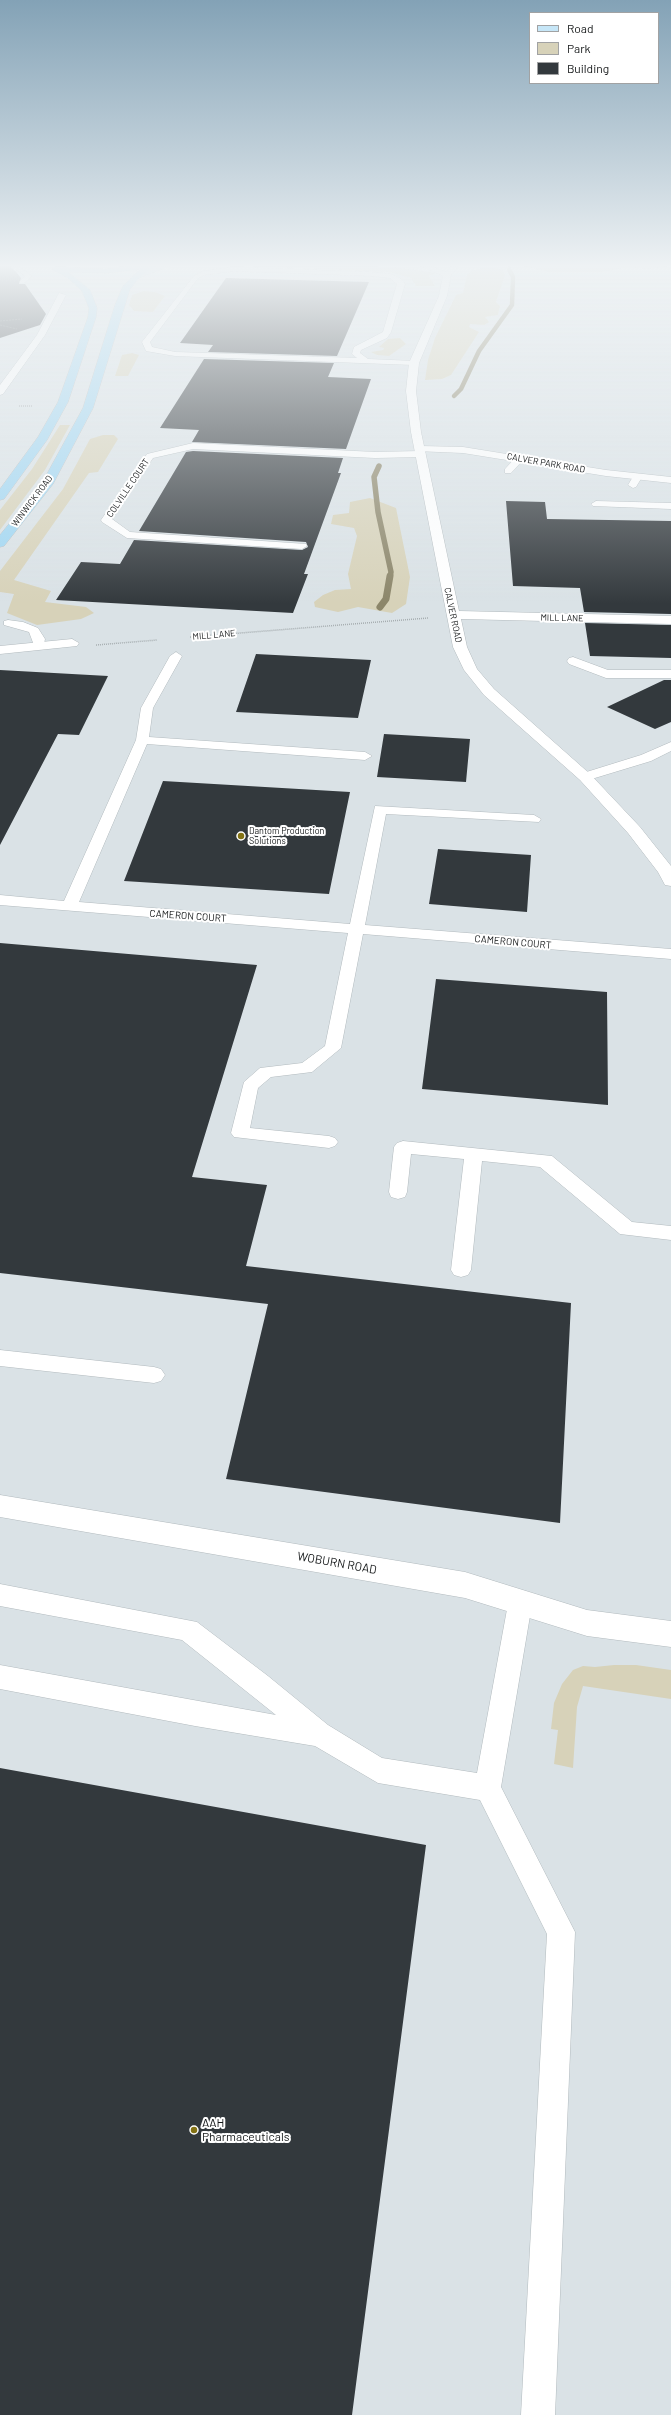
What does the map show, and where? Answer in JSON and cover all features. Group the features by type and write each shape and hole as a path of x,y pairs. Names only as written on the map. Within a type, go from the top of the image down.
{"highway":[{"path":"0,497 44,438 63,402 71,379"},
{"name":"WINWICK ROAD","path":"0,543 47,484 88,408 97,379"}],"street":[{"path":"0,392 10,379"},
{"name":"CALVER ROAD","path":"412,379 411,391 421,451 453,615 460,647 471,670 489,692 585,777 634,830 666,871 671,880"},
{"name":"CALVER PARK ROAD","path":"421,451 463,450 635,481 671,480"},
{"name":"MILL LANE","path":"453,615 671,620"},
{"path":"0,650 72,643"},
{"name":"WOBURN ROAD","path":"0,1506 465,1586 520,1604 587,1623 671,1634"}],"lane":[{"name":"COLVILLE COURT","path":"302,546 127,535 106,520 150,456 193,446 375,455 421,451"},
{"path":"508,471 519,459"},
{"path":"596,504 671,506"},
{"path":"8,623 19,624 34,630 40,639 39,646"},
{"path":"69,907 142,740 147,708 176,656"},
{"path":"573,661 606,674 671,674"},
{"path":"142,740 365,756"},
{"path":"585,777 646,758 671,746"},
{"path":"329,1142 240,1133 250,1086 266,1072 306,1068 333,1048 380,808 534,819"},
{"name":"CAMERON COURT","path":"0,900 69,907 356,928 671,954"},
{"path":"398,1192 403,1147 545,1161 627,1229 671,1234"},
{"path":"461,1270 474,1154"},
{"path":"0,1358 154,1375"},
{"path":"0,1595 188,1630 259,1684 319,1734 378,1770 488,1788"},
{"path":"520,1604 488,1788 561,1932 538,2415"},
{"path":"0,1678 195,1714 319,1734"}],"path":[{"name":"MILL LANE","path":"184,638 429,618"},
{"path":"72,643 82,646 161,640"}],"green space":[{"path":"425,379 443,379 442,379 425,380"},
{"path":"60,425 70,425 45,470 0,530 0,510 32,469"},
{"path":"103,435 114,435 118,439 98,472 89,473 14,580 51,591 45,602 86,607 94,613 81,619 37,625 7,613 14,594 0,592 0,571 63,489 90,439"},
{"path":"370,498 396,508 410,577 406,604 392,613 358,607 338,612 315,607 314,602 323,595 335,590 351,589 348,574 357,536 354,528 331,524 333,515 349,513 350,502"},
{"path":"636,1665 671,1670 671,1699 583,1686 577,1707 573,1768 554,1764 558,1730 551,1729 554,1703 562,1684 573,1670 583,1666 595,1667"}],"building":[{"path":"191,379 371,379 346,449 192,442 199,430 160,428"},
{"path":"193,451 343,458 338,473 341,473 304,574 308,574 293,613 56,600 81,562 120,564 134,540 302,550 308,547 306,542 139,531 186,452"},
{"path":"506,501 545,502 547,519 671,521 671,614 584,612 580,588 513,586"},
{"path":"585,623 671,625 671,658 590,656"},
{"path":"256,654 371,660 358,718 236,712"},
{"path":"0,670 108,676 79,735 58,734 0,845"},
{"path":"664,680 671,680 671,722 655,729 607,707"},
{"path":"384,734 470,739 466,782 377,777"},
{"name":"Dantom Production Solutions","path":"163,781 350,792 329,894 124,881"},
{"path":"438,849 531,855 527,912 429,904"},
{"path":"0,943 257,965 192,1177 267,1185 246,1266 571,1303 560,1523 226,1479 268,1304 0,1273"},
{"path":"436,979 607,992 608,1105 422,1089"},
{"name":"AAH Pharmaceuticals","path":"0,1768 426,1845 352,2415 0,2415"}],"waterway":[{"path":"454,396 461,389 466,379"},
{"path":"379,466 374,477 378,512 391,572 390,577"},
{"path":"380,607 386,599 390,576"}],"place":[{"name":"Dantom Production Solutions","path":"241,836"},
{"name":"AAH Pharmaceuticals","path":"194,2130"}]}
